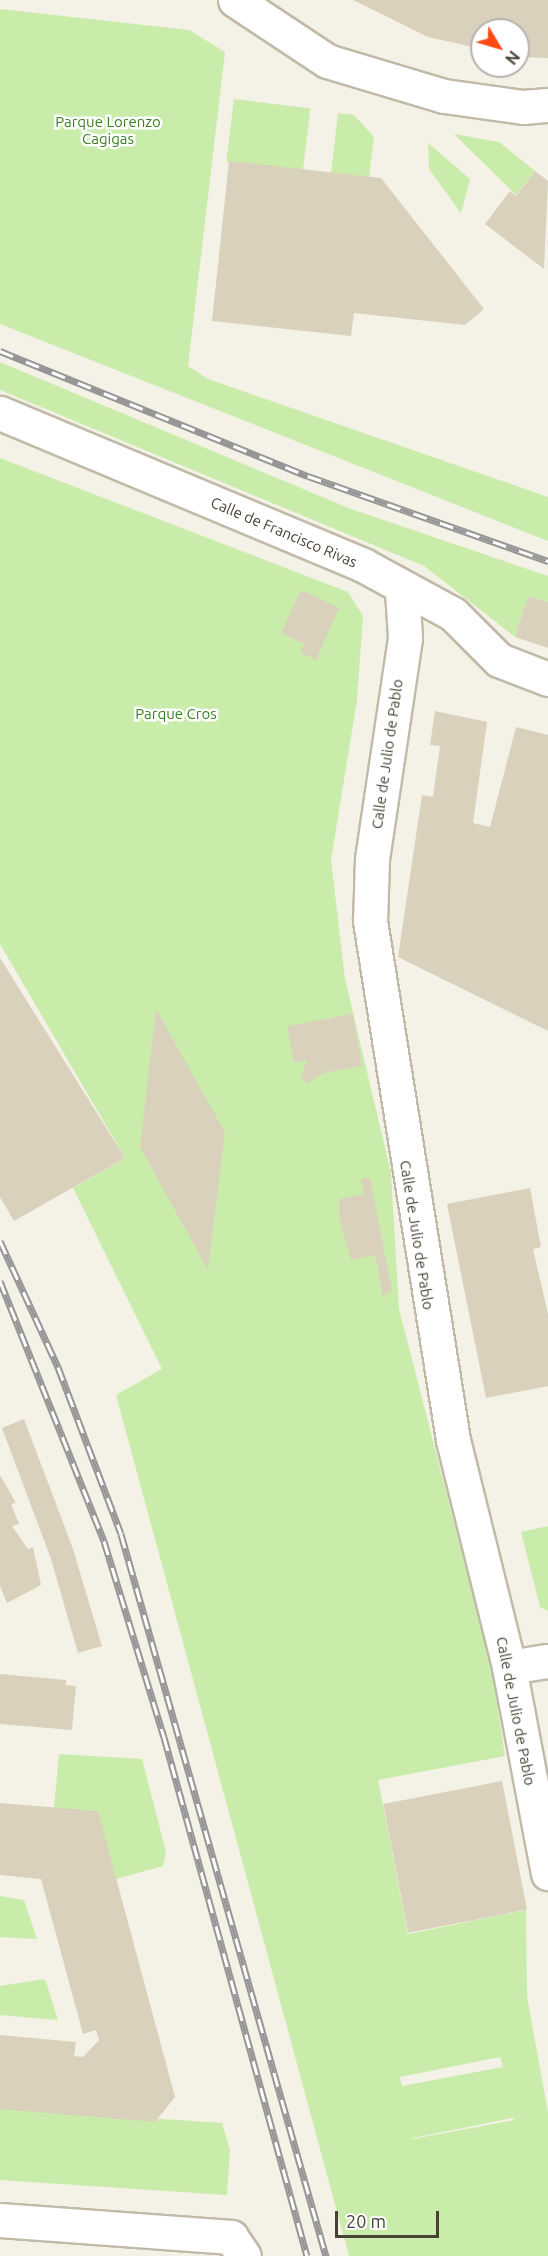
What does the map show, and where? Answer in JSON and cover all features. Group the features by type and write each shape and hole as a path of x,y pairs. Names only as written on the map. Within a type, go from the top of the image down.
{"street":[{"path":"238,1 327,61 444,96 523,107 548,105"},
{"name":"Calle de Francisco Rivas","path":"0,413 363,565 402,591 453,614 499,660 548,679"},
{"name":"Calle de Julio de Pablo","path":"402,591 405,638 372,859 370,921 453,1440 509,1667 548,1872"},
{"path":"509,1667 548,1661"},
{"path":"0,2220 231,2237 244,2256"}],"green space":[{"name":"Parque Lorenzo Cagigas","path":"0,9 189,30 225,52 188,366 208,379 548,497 548,541 0,324"},
{"path":"234,99 310,108 303,171 226,162"},
{"path":"338,113 354,115 374,137 369,177 331,173"},
{"path":"454,134 499,142 535,171 516,195"},
{"path":"428,143 470,179 461,213 429,169"},
{"path":"0,362 351,509 548,576 548,602 528,596 515,637 424,566 0,390"},
{"name":"Parque Cros","path":"0,458 348,592 363,616 357,700 331,860 345,979 391,1173 399,1309 492,1670 505,1756 378,1780 408,1934 526,1910 527,1996 548,2113 548,2256 349,2256 116,1395 162,1369 73,1188 125,1158 0,944","holes":["500,2057 503,2067 402,2086 400,2077","512,2118 514,2120 413,2139 413,2138"]},
{"path":"548,1526 548,1611 540,1607 521,1532"},
{"path":"59,1754 142,1759 166,1852 163,1866 116,1879 54,1808"},
{"path":"0,1896 24,1900 37,1939 0,1937"},
{"path":"45,1979 58,2020 0,2015 0,1986"},
{"path":"0,2108 222,2123 230,2150 227,2195 0,2180"}],"building":[{"path":"353,0 548,0 548,58 530,57 530,18 470,18 470,46 428,37"},
{"path":"229,161 381,178 484,309 465,325 354,313 351,336 212,321"},
{"path":"535,171 548,181 544,269 485,224 510,191 516,196"},
{"path":"301,590 339,608 316,660 300,652 304,644 281,633"},
{"path":"528,596 548,602 548,648 515,637"},
{"path":"435,711 487,722 473,823 490,827 516,727 548,735 548,1031 398,957 422,795 433,797 440,746 430,745"},
{"path":"0,958 125,1158 14,1221 0,1197"},
{"path":"156,1009 225,1132 208,1270 140,1147"},
{"path":"353,1014 362,1066 323,1073 308,1083 301,1078 307,1060 294,1063 287,1026"},
{"path":"370,1178 392,1291 383,1296 375,1255 351,1260 339,1217 339,1199 364,1194 361,1179"},
{"path":"530,1188 541,1247 533,1249 548,1314 548,1386 486,1398 447,1204"},
{"path":"24,1419 73,1549 102,1646 78,1653 51,1559 2,1428"},
{"path":"0,1475 16,1503 11,1504 19,1524 12,1526 28,1549 33,1547 41,1585 7,1603 0,1586"},
{"path":"0,1674 66,1680 66,1685 76,1686 72,1730 0,1724"},
{"path":"502,1781 527,1910 408,1933 383,1804"},
{"path":"0,1803 98,1811 175,2097 155,2122 0,2109 0,2035 76,2042 74,2056 83,2057 99,2040 96,2030 83,2034 41,1879 0,1875"}],"railway":[{"path":"0,351 308,476 548,561"},
{"path":"0,1241 58,1367 121,1534 326,2256"},
{"path":"0,1281 104,1541 164,1737 307,2256"}]}
